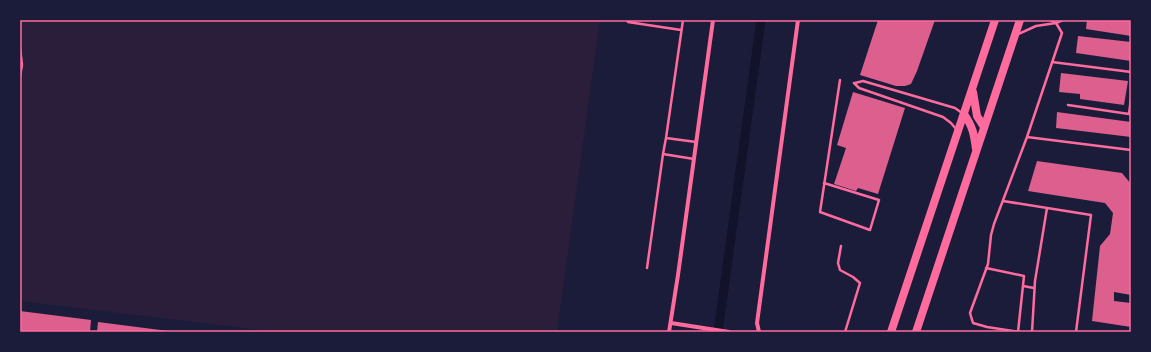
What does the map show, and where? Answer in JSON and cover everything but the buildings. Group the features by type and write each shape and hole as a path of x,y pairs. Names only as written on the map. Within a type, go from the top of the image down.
{"main road":[{"path":"891,332 996,20"},
{"path":"916,332 1020,20"},
{"path":"972,89 977,116 984,127"},
{"path":"964,114 971,124 974,133 976,152"}],"street":[{"path":"669,332 713,20"},
{"path":"759,332 757,323 798,20"},
{"path":"671,323 729,332"}],"lane":[{"path":"626,20 628,22 681,30"},
{"path":"647,268 683,20"},
{"path":"986,268 1024,276 1019,332 987,327 973,323 970,313 986,268 991,236 1027,137 1062,33 1056,23 1050,20"},
{"path":"1014,37 1036,26 1056,23 1062,20"},
{"path":"20,48 20,76"},
{"path":"1052,62 1131,72"},
{"path":"824,183 879,200 870,230 820,212 824,183 840,80"},
{"path":"958,133 951,123 943,117 859,88 854,83 863,81 955,108 964,114"},
{"path":"1068,105 1130,114 1131,98"},
{"path":"1027,137 1131,150"},
{"path":"666,138 697,142"},
{"path":"663,154 694,159"},
{"path":"1003,201 1091,215 1076,332"},
{"path":"1032,332 1034,288 1047,208"},
{"path":"841,246 838,263 840,270 853,277 860,283 845,332"},
{"path":"1023,286 1034,288"}],"shaded area":[{"path":"20,20 600,20 557,332 276,332 20,301"}],"waterway":[{"path":"718,332 761,20"}]}
